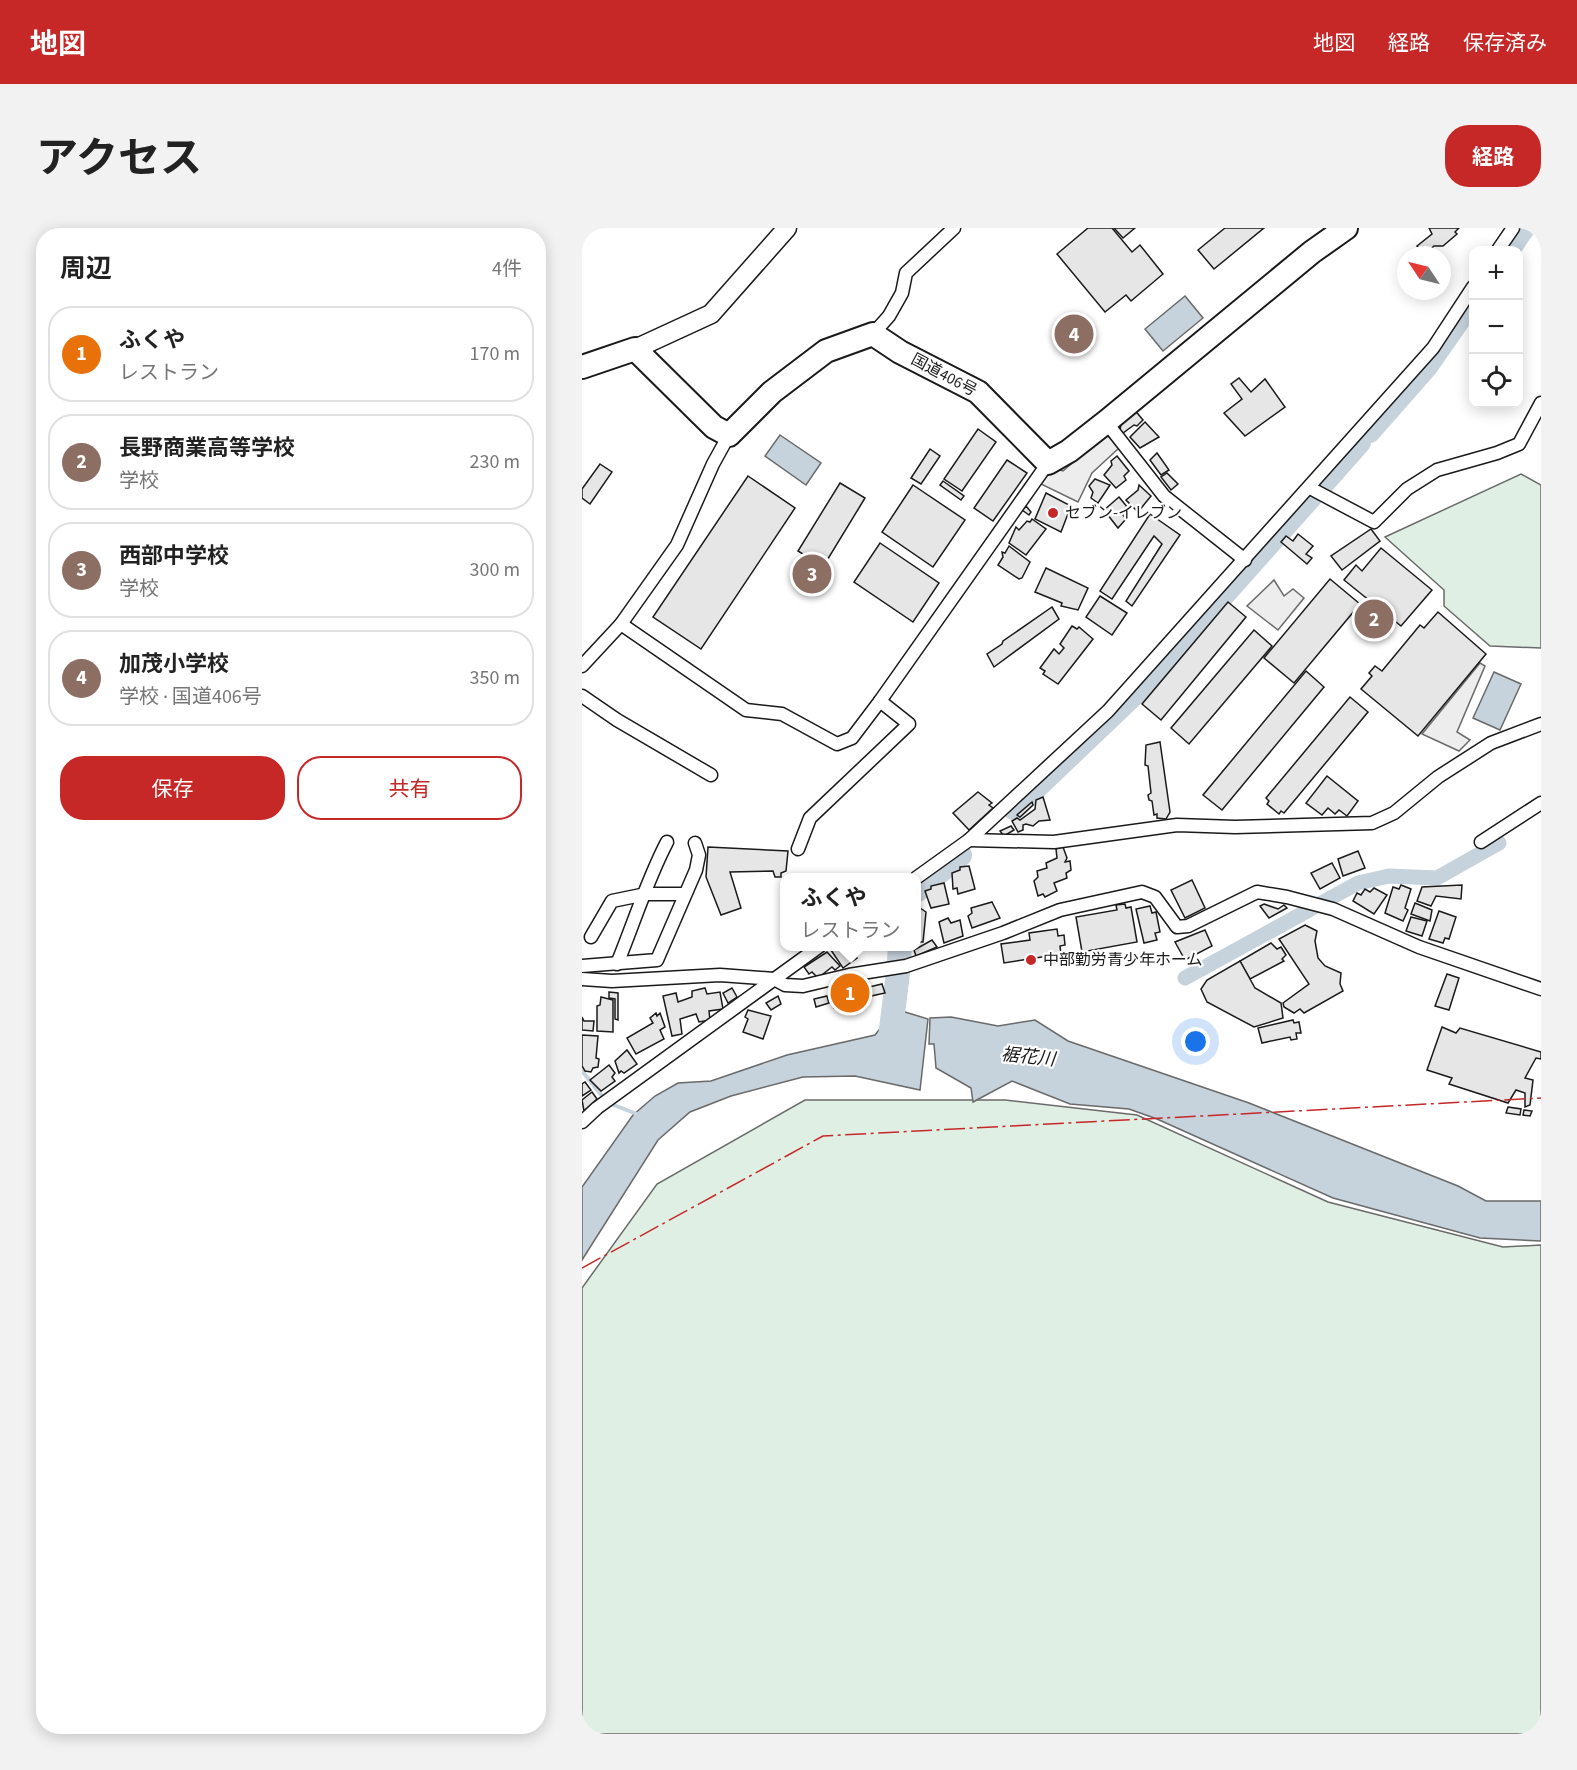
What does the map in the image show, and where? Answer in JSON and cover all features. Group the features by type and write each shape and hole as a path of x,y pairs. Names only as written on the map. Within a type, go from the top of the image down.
{"highway":[{"path":"1048,463 1069,451 1106,422 1312,252 1346,228"},
{"path":"582,367 635,349 714,426 729,435 772,392 826,351 873,334"},
{"name":"国道406号","path":"873,334 900,352 978,392 1048,463"}],"street":[{"path":"635,349 711,314 787,228"},
{"path":"873,334 889,316 902,293 906,273 954,228"},
{"path":"1501,246 1513,228"},
{"path":"921,874 969,840 1108,711 1311,488 1433,348 1469,293"},
{"path":"1311,488 1374,522 1407,489 1437,470 1497,453 1519,444 1541,403"},
{"path":"1106,422 1164,496 1245,560"},
{"path":"582,666 621,624 677,545 712,464 729,435"},
{"path":"621,624 746,710 782,714 837,744 852,738 880,701 1048,463"},
{"path":"582,696 617,720 711,776"},
{"path":"798,849 810,818 909,724 880,701"},
{"path":"969,840 1054,842 1177,825 1372,824 1394,813 1438,777 1491,743 1541,724"},
{"path":"1481,842 1541,803"},
{"path":"617,964 646,894 654,866 668,842"},
{"path":"582,966 657,960 696,870 699,855 695,843"},
{"path":"582,979 612,981 720,975 774,980 785,985 803,986 849,975 906,966 1003,933 1060,910 1142,892 1155,897 1177,927 1188,926 1257,892 1333,909 1419,947 1541,989"},
{"path":"591,937 612,901 646,894 684,894"},
{"path":"582,1122 813,951"}],"green space":[{"path":"1521,474 1541,485 1541,648 1490,646 1444,606 1444,590 1385,537"},
{"path":"805,1100 1005,1100 1137,1115 1328,1202 1503,1247 1541,1245 1541,1734 582,1734 582,1288 657,1184"}],"shaded area":[{"path":"1106,434 1119,448 1092,473 1078,502 1041,484 1053,468 1063,471"},
{"path":"1274,580 1284,596 1293,589 1304,598 1278,630 1247,606"},
{"path":"1480,663 1485,666 1457,732 1470,740 1459,751 1422,734"}],"water":[{"path":"1185,296 1203,318 1163,351 1145,329"},
{"path":"780,435 821,463 806,485 765,456"},
{"path":"1494,672 1521,684 1500,730 1473,718"},
{"path":"905,1012 928,1019 920,1090 855,1076 803,1077 731,1096 690,1112 658,1140 582,1260 582,1187 633,1115 655,1096 678,1083 711,1081 787,1055 875,1035 890,1016"},
{"name":"裾花川","path":"951,1017 998,1026 1035,1020 1068,1041 1249,1103 1458,1186 1486,1201 1541,1201 1541,1241 1480,1238 1333,1198 1157,1119 1129,1109 1070,1104 1012,1081 973,1102 971,1088 936,1068 934,1044 929,1044 930,1018"}],"building":[{"path":"1088,228 1112,228 1132,252 1140,245 1163,274 1131,301 1126,295 1105,312 1057,254"},
{"path":"1114,228 1135,228 1123,238"},
{"path":"1225,228 1264,228 1214,269 1198,250"},
{"path":"1429,228 1459,228 1455,232 1457,234 1443,246 1417,246 1432,234"},
{"path":"1239,378 1251,392 1265,379 1285,407 1245,436 1224,413 1242,399 1231,384"},
{"path":"1133,408 1143,420 1123,433 1120,430 1122,418"},
{"path":"1145,422 1159,437 1140,448 1130,437"},
{"path":"978,429 996,442 962,491 944,479"},
{"path":"930,449 940,456 921,484 911,478"},
{"path":"1157,453 1169,470 1161,475 1150,460"},
{"path":"1117,456 1129,471 1124,476 1126,480 1116,488 1104,475 1112,465 1111,461"},
{"path":"1007,460 1027,473 993,521 974,508"},
{"path":"600,464 612,472 590,504 582,498 582,489"},
{"path":"1167,473 1178,484 1171,490 1161,477"},
{"path":"748,476 795,508 701,649 653,617"},
{"path":"1095,479 1110,485 1098,503 1091,498 1093,492 1089,486"},
{"path":"943,481 964,496 961,500 940,485"},
{"path":"840,483 865,498 823,567 798,551"},
{"path":"913,485 965,520 933,567 882,532"},
{"path":"1139,485 1151,496 1138,512 1126,500 1138,490"},
{"name":"セブン-イレブン","path":"1046,493 1071,506 1061,532 1035,519"},
{"path":"1119,497 1128,508 1123,515 1126,519 1118,528 1104,510"},
{"path":"1026,506 1031,512 1029,515 1022,510"},
{"path":"1150,514 1180,535 1132,606 1126,601 1162,544 1154,536 1112,599 1100,591"},
{"path":"1032,519 1046,529 1026,555 1009,543 1016,527 1019,530"},
{"path":"1371,529 1380,541 1342,570 1331,556"},
{"path":"1298,534 1313,546 1306,554 1312,558 1307,564 1281,542 1286,536 1293,541"},
{"path":"880,543 939,583 913,622 854,582"},
{"path":"1009,546 1030,562 1022,578 1019,579 998,565 1003,557 1002,552 1005,553"},
{"path":"1381,548 1432,590 1401,626 1344,580 1356,565 1362,571"},
{"path":"1046,568 1088,588 1078,610 1061,606 1062,603 1035,592"},
{"path":"1330,579 1360,604 1294,683 1264,658"},
{"path":"1100,596 1127,613 1112,635 1086,617"},
{"path":"1228,602 1246,617 1161,720 1142,704"},
{"path":"1052,607 1059,619 994,667 987,654"},
{"path":"1438,612 1486,654 1418,736 1361,689 1372,676 1369,673 1375,666 1382,671 1420,625 1424,628"},
{"path":"1072,626 1077,629 1079,627 1093,639 1058,684 1043,674 1045,671 1040,668 1054,649 1059,654 1064,648 1060,644"},
{"path":"1254,630 1272,646 1189,744 1171,728"},
{"path":"1306,671 1324,687 1222,810 1203,795"},
{"path":"1350,697 1368,712 1284,813 1281,811 1279,814 1267,804 1269,801 1266,798"},
{"path":"1160,742 1170,812 1166,819 1157,818 1157,814 1154,815 1152,801 1149,800 1148,795 1151,793 1148,766 1145,765 1146,745"},
{"path":"1327,776 1358,801 1347,816 1339,810 1335,814 1328,808 1322,815 1306,803"},
{"path":"978,792 992,803 989,805 993,808 969,830 953,813"},
{"path":"1043,797 1050,820 1039,821 1033,826 1023,825 1023,830 1018,832 1012,821 1017,818 1020,820 1035,809 1036,800"},
{"path":"1032,802 1033,805 1020,817 1017,815"},
{"path":"1011,826 1014,830 1004,836 1000,831"},
{"path":"708,847 788,851 786,871 780,873 780,877 775,877 773,871 730,872 741,908 721,915 706,877"},
{"path":"1063,847 1067,858 1065,862 1070,861 1071,870 1066,873 1067,878 1054,883 1057,891 1045,897 1043,894 1038,896 1034,881 1038,877 1037,871 1047,868 1046,863 1057,858 1056,849"},
{"path":"1358,851 1365,868 1343,876 1338,859"},
{"path":"1332,863 1340,878 1320,889 1311,873"},
{"path":"969,866 975,889 958,894 957,888 953,889 952,873 960,870 960,867"},
{"path":"1192,880 1205,908 1185,918 1171,890"},
{"path":"944,883 949,904 931,908 925,891 931,889 931,886"},
{"path":"1401,885 1411,889 1405,908 1408,910 1403,921 1385,913 1393,887 1399,889"},
{"path":"1462,885 1461,899 1436,896 1431,906 1417,901 1422,887"},
{"path":"1374,888 1387,895 1374,914 1353,901 1357,893 1361,895 1365,889 1370,892"},
{"path":"992,902 1000,918 972,928 968,916 972,913 971,908"},
{"path":"1415,903 1432,910 1430,921 1411,914"},
{"path":"1125,904 1126,908 1131,907 1137,942 1082,952 1076,917 1117,910 1116,905"},
{"path":"1264,904 1278,909 1284,905 1287,908 1269,918 1260,906"},
{"path":"1150,906 1152,913 1156,912 1160,932 1155,933 1157,940 1144,943 1136,909"},
{"path":"921,909 926,912 923,942 921,942"},
{"path":"1439,911 1456,917 1449,939 1445,938 1443,943 1429,939"},
{"path":"1411,917 1427,921 1422,936 1406,931"},
{"path":"948,918 951,923 960,920 963,936 944,943 939,922"},
{"path":"1305,925 1317,931 1315,941 1318,958 1325,966 1341,973 1340,984 1343,991 1304,1013 1300,1009 1294,1013 1284,1007 1283,1003 1309,984 1279,939"},
{"path":"1057,929 1058,936 1064,935 1065,945 1060,946 1061,954 1004,963 1001,944 1030,940 1029,933"},
{"path":"1205,930 1212,946 1185,960 1175,942"},
{"path":"932,940 937,947 916,956 914,951 921,951 921,946"},
{"path":"1271,943 1277,949 1281,947 1286,955 1282,959 1284,961 1250,979 1240,961"},
{"path":"832,951 852,951 857,958 843,968"},
{"path":"827,952 840,966 835,970 832,967 818,978 812,972 809,974 804,967"},
{"path":"1240,961 1255,988 1281,1003 1283,1018 1254,1027 1207,1002 1201,989 1207,980"},
{"path":"1447,974 1459,978 1449,1010 1435,1006"},
{"path":"862,980 865,1003 834,1008 831,987"},
{"path":"882,984 885,993 871,996 869,987"},
{"path":"705,988 707,994 720,992 723,1009 709,1011 710,1020 699,1022 696,1014 680,1019 682,1034 672,1036 663,996 676,993 678,1002 692,997 692,991"},
{"path":"732,988 737,997 728,1003 723,993"},
{"path":"609,992 618,993 618,1020 615,1019 615,999 609,998"},
{"path":"778,996 781,1004 771,1010 766,1003"},
{"path":"827,996 829,1003 816,1007 814,999"},
{"path":"601,997 613,1000 613,1032 597,1031 597,1006 600,1005"},
{"path":"748,1010 771,1016 763,1039 743,1032 748,1019 745,1017"},
{"path":"656,1013 657,1016 660,1013 665,1027 660,1030 664,1039 636,1054 627,1038 653,1023 650,1018"},
{"path":"582,1017 584,1021 594,1021 593,1031 582,1030"},
{"path":"1293,1020 1294,1023 1299,1022 1301,1033 1296,1033 1297,1039 1291,1040 1290,1037 1262,1043 1258,1028"},
{"path":"1442,1027 1456,1033 1460,1028 1541,1052 1541,1059 1536,1058 1525,1078 1533,1080 1530,1105 1525,1107 1525,1093 1516,1090 1508,1103 1449,1084 1452,1078 1427,1070"},
{"path":"582,1035 598,1036 596,1058 599,1059 598,1067 593,1068 591,1072 585,1071 582,1066"},
{"path":"627,1050 637,1064 624,1073 621,1071 619,1073 615,1061"},
{"path":"609,1065 615,1073 612,1077 615,1081 601,1091 590,1080"},
{"path":"585,1082 591,1090 582,1096 582,1084"},
{"path":"592,1092 597,1099 584,1111 582,1100"},
{"path":"1508,1107 1521,1109 1520,1115 1506,1113"},
{"path":"1524,1110 1532,1111 1530,1116 1523,1115"}],"waterway":[{"path":"1511,246 1523,228"},
{"path":"1369,431 1427,365 1472,300"},
{"path":"1321,485 1359,442"},
{"path":"1014,808 1141,687 1311,496"},
{"path":"1185,978 1358,883 1389,876 1437,878 1499,843"},
{"path":"921,887 960,855"},
{"path":"899,960 900,951"},
{"path":"889,1045 898,973"},
{"path":"582,1071 603,1097"},
{"path":"611,1104 637,1114"}],"power":[{"path":"582,1268 823,1136 1541,1098"}],"place":[{"name":"加茂小学校","path":"1074,334"},
{"name":"セブン-イレブン","path":"1053,513"},
{"name":"西部中学校","path":"812,574"},
{"name":"長野商業高等学校","path":"1374,619"},
{"name":"中部勤労青少年ホーム","path":"1031,960"},
{"name":"ふくや","path":"850,993"}]}
